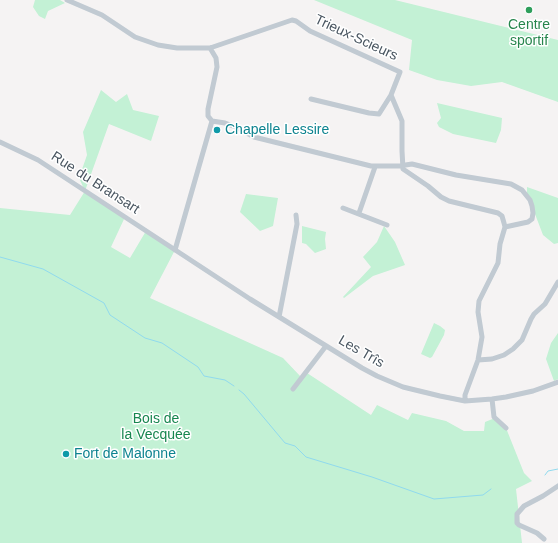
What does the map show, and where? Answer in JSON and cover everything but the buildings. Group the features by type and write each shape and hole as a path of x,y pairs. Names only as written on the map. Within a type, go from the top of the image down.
{"street":[{"path":"67,0 102,15 135,37 144,41 177,48 210,48 216,58 217,67 208,109 208,116 212,121 225,123 254,137 375,166 412,164 456,175 511,184 522,190 530,200 533,210 532,219 526,223 505,227"},
{"name":"Trieux-Scieurs","path":"210,48 292,20 296,21 310,31 400,72 391,95"},
{"path":"311,99 379,114 391,95"},
{"path":"391,95 402,121 403,169 441,197 449,201 498,213 502,216 505,227 500,244 498,263 478,308 482,337 478,360 465,395 465,401"},
{"path":"175,250 212,121"},
{"name":"Rue du Bransart","path":"0,142 38,160 175,250"},
{"path":"358,213 375,166"},
{"path":"342,208 387,225"},
{"path":"279,317 297,224 296,215"},
{"name":"Les Trîs","path":"175,250 362,368 393,383 440,396 465,401 492,399 533,391 558,382"},
{"path":"478,360 492,359 504,355 513,349 522,340 534,314 545,304 558,282"},
{"path":"293,389 326,346"},
{"path":"492,399 494,417 506,428"},
{"path":"544,539 537,533 517,523 517,514 524,506 558,486"}],"green space":[{"path":"35,0 60,0 65,3 48,11 45,19 39,16 33,7"},
{"path":"314,0 395,0 558,40 558,102 502,82 471,86 437,80 409,70 412,40"},
{"path":"101,90 116,102 127,94 133,110 159,116 151,141 109,124 85,191 79,178 87,155 83,132"},
{"path":"437,103 502,118 501,130 496,143 453,134 439,127 437,123 441,118"},
{"path":"527,187 558,198 558,243 554,244 543,235 527,193"},
{"name":"Bois de la Vecquée","path":"85,191 125,217 111,247 130,258 146,231 175,250 150,298 283,358 301,377 307,373 371,415 377,405 408,420 412,413 446,421 464,431 484,431 485,422 495,418 506,428 524,473 532,481 516,489 522,543 0,543 0,208 70,215"},
{"path":"246,194 278,198 273,226 260,231 240,212"},
{"path":"302,226 326,232 326,249 315,253 306,244 302,243"},
{"path":"384,226 395,242 405,265 373,276 344,298 343,297 371,267 363,257 377,242"},
{"path":"434,323 445,330 444,335 430,358 421,354"},
{"path":"558,333 558,379 554,381 546,359 551,343"}],"waterway":[{"path":"0,257 43,269 104,303 110,315 145,338 162,343 198,367 204,376 225,380 234,386"},
{"path":"239,390 285,443 295,446 306,457 372,477 434,499 483,495 491,489"},
{"path":"545,475 548,471 558,469"}],"place":[{"name":"Centre sportif","path":"529,10"},
{"name":"Chapelle Lessire","path":"217,130"},
{"name":"Fort de Malonne","path":"66,454"}]}
